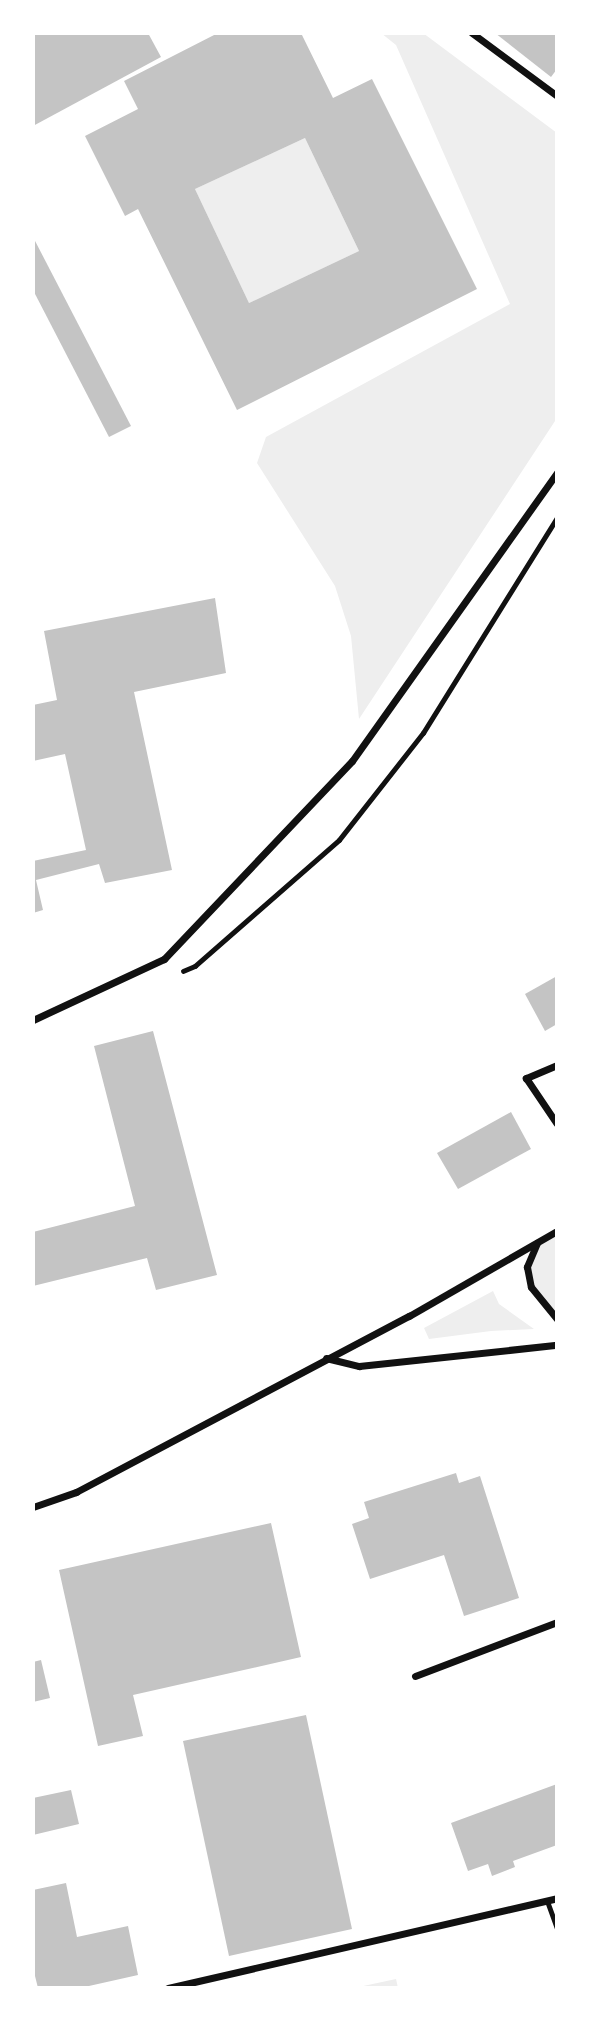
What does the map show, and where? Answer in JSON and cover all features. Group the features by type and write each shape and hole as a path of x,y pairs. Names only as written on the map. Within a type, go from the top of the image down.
{"street":[{"path":"472,33 557,96"},
{"path":"33,1020 164,959 352,761 557,474"},
{"path":"557,1065 526,1078 557,1124"},
{"path":"33,1507 76,1492 325,1358 409,1316 557,1231"},
{"path":"537,1242 527,1267 531,1287 557,1320"},
{"path":"325,1358 359,1366 557,1345"},
{"path":"415,1676 557,1622"},
{"path":"169,1988 557,1898"}],"lane":[{"path":"547,1901 557,1929"}],"shaded area":[{"path":"381,33 423,33 557,133 557,418 359,719 351,636 335,586 257,463 266,437 510,304 396,45"},
{"path":"305,138 359,251 249,303 195,189"},
{"path":"557,1231 557,1319 531,1287 527,1267 537,1242"},
{"path":"493,1291 499,1304 534,1329 429,1339 424,1328"},
{"path":"396,1979 398,1988 354,1988"}],"building":[{"path":"33,33 148,33 161,57 33,126"},
{"path":"218,33 301,33 333,98 372,79 477,289 237,410 138,209 125,216 85,136 138,109 124,81","holes":["305,138 359,251 249,303 195,189"]},
{"path":"495,33 557,33 557,69 551,77"},
{"path":"33,237 131,426 109,437 33,290"},
{"path":"215,598 226,673 134,692 172,870 105,883 99,864 36,880 43,910 33,913 33,861 86,850 65,754 33,761 33,705 57,700 44,631"},
{"path":"557,976 557,1024 545,1031 525,994"},
{"path":"153,1031 217,1275 156,1290 147,1258 33,1286 33,1232 135,1206 94,1046"},
{"path":"511,1112 531,1149 458,1189 437,1153"},
{"path":"456,1473 459,1483 480,1476 519,1598 464,1616 444,1555 370,1579 352,1524 369,1518 364,1502"},
{"path":"271,1523 301,1657 133,1695 143,1736 98,1746 59,1570"},
{"path":"41,1660 50,1698 33,1702 33,1662"},
{"path":"306,1715 352,1929 229,1956 183,1741"},
{"path":"557,1784 557,1845 513,1861 515,1867 492,1876 488,1864 468,1871 451,1823"},
{"path":"71,1790 79,1824 33,1835 33,1798"},
{"path":"66,1883 77,1937 128,1926 138,1975 80,1988 38,1988 33,1968 33,1890"}]}
